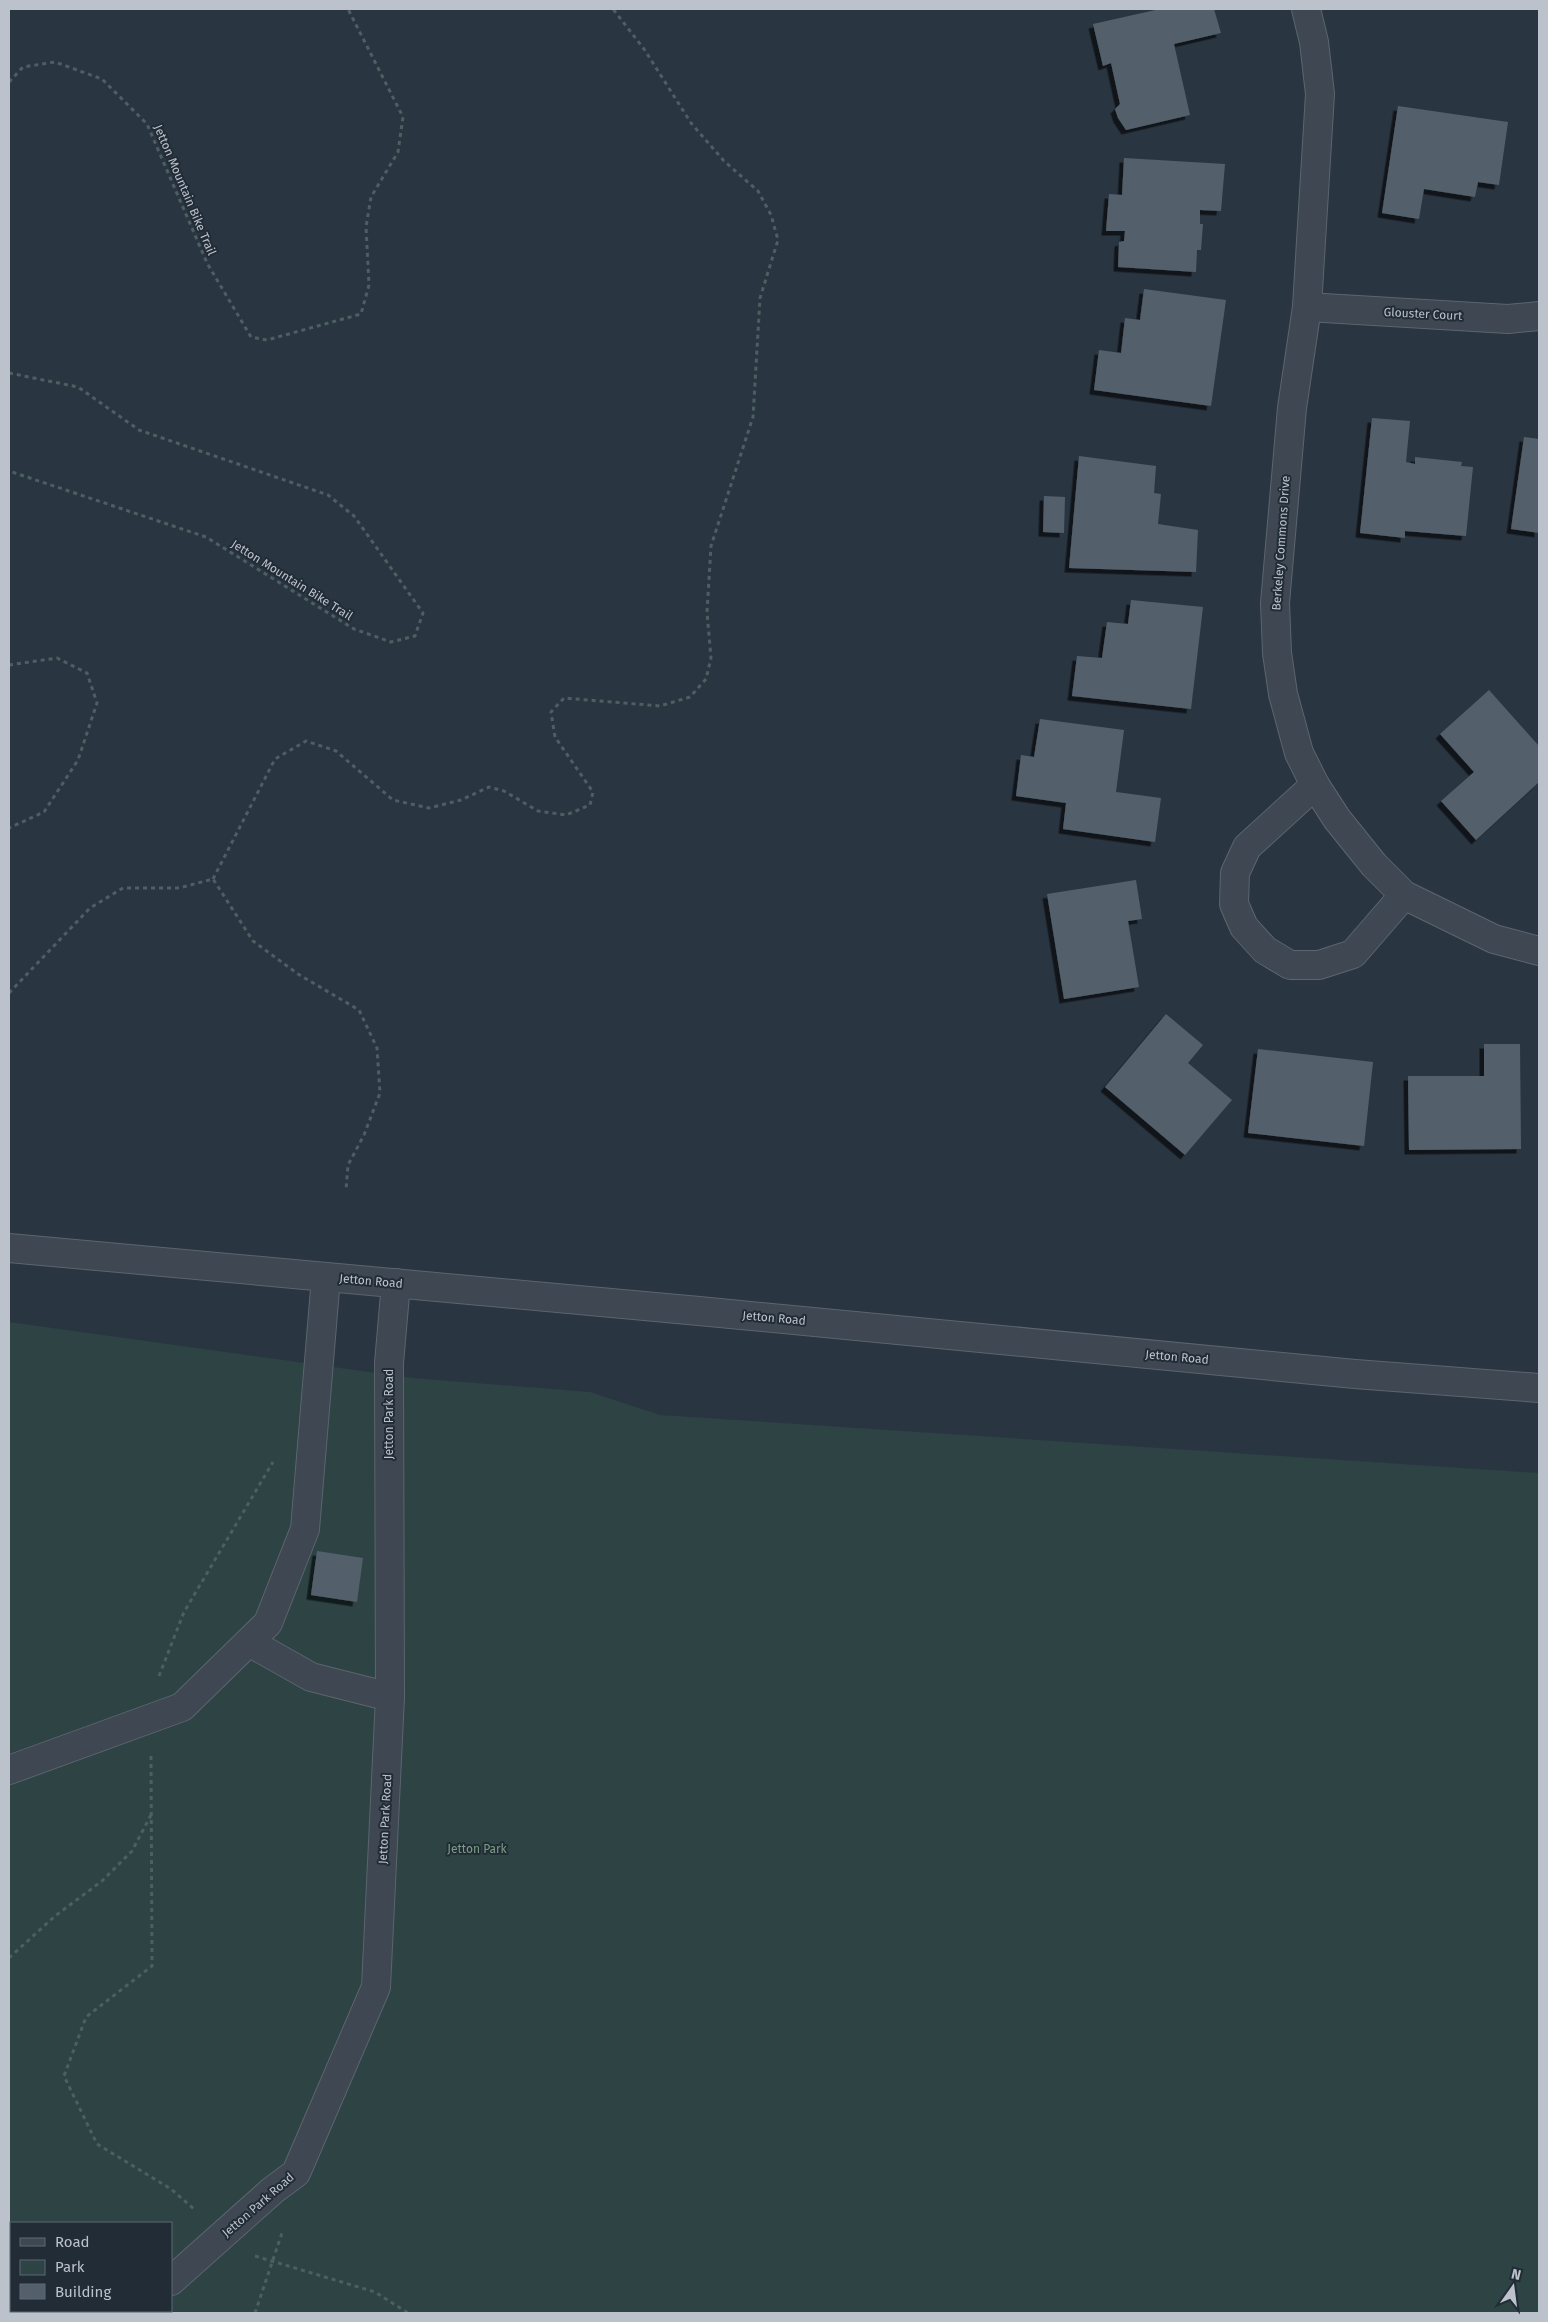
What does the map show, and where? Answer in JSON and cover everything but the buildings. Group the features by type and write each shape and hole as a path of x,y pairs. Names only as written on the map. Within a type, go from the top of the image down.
{"street":[{"name":"Berkeley Commons Drive","path":"1306,9 1314,42 1320,94 1307,307 1292,408 1275,603 1277,653 1282,694 1299,753 1315,785 1337,819 1374,865 1404,895 1494,939 1539,951"},
{"name":"Glouster Court","path":"1307,307 1508,319 1539,316"},
{"path":"1315,785 1247,847 1236,873 1234,904 1244,927 1265,950 1290,964 1319,965 1353,954 1404,895"},
{"name":"Jetton Road","path":"9,1248 1355,1374 1539,1388"},
{"path":"9,1770 182,1707 268,1623 306,1529 326,1277"},
{"name":"Jetton Park Road","path":"172,2280 273,2190 296,2173 376,1987 390,1697 389,1363 396,1283"},
{"path":"249,1642 311,1677 390,1697"}],"path":[{"name":"Jetton Mountain Bike Trail","path":"9,82 23,67 55,62 102,79 147,124 207,263 251,337 267,340 361,314 369,285 366,227 372,197 398,152 402,117 348,9"},
{"path":"9,993 90,908 123,888 179,888 213,879 275,759 306,741 336,750 393,800 429,808 461,800 489,787 504,791 538,811 566,815 590,805 593,792 556,737 551,712 564,698 660,706 690,697 706,680 711,658 707,612 711,546 753,417 760,298 778,240 772,215 758,191 724,161 691,124 644,49 614,9"},
{"name":"Jetton Mountain Bike Trail","path":"9,373 78,387 139,430 328,495 354,516 423,613 415,636 391,642 354,629 206,537 9,471"},
{"path":"9,664 57,658 87,672 97,703 78,760 44,812 9,828"},
{"path":"213,879 253,941 298,974 359,1010 378,1048 380,1093 364,1135 348,1165 346,1190"},
{"path":"274,1460 184,1612 151,1698 152,1966 86,2017 64,2076 97,2144 171,2189 243,2252 375,2292 408,2313"},
{"path":"9,1958 55,1916 102,1881 132,1851 152,1814"},
{"path":"255,2313 287,2218 273,2190"}],"green space":[{"name":"Jetton Park","path":"9,1322 413,1378 590,1392 660,1415 1539,1473 1539,2313 9,2313"}]}
